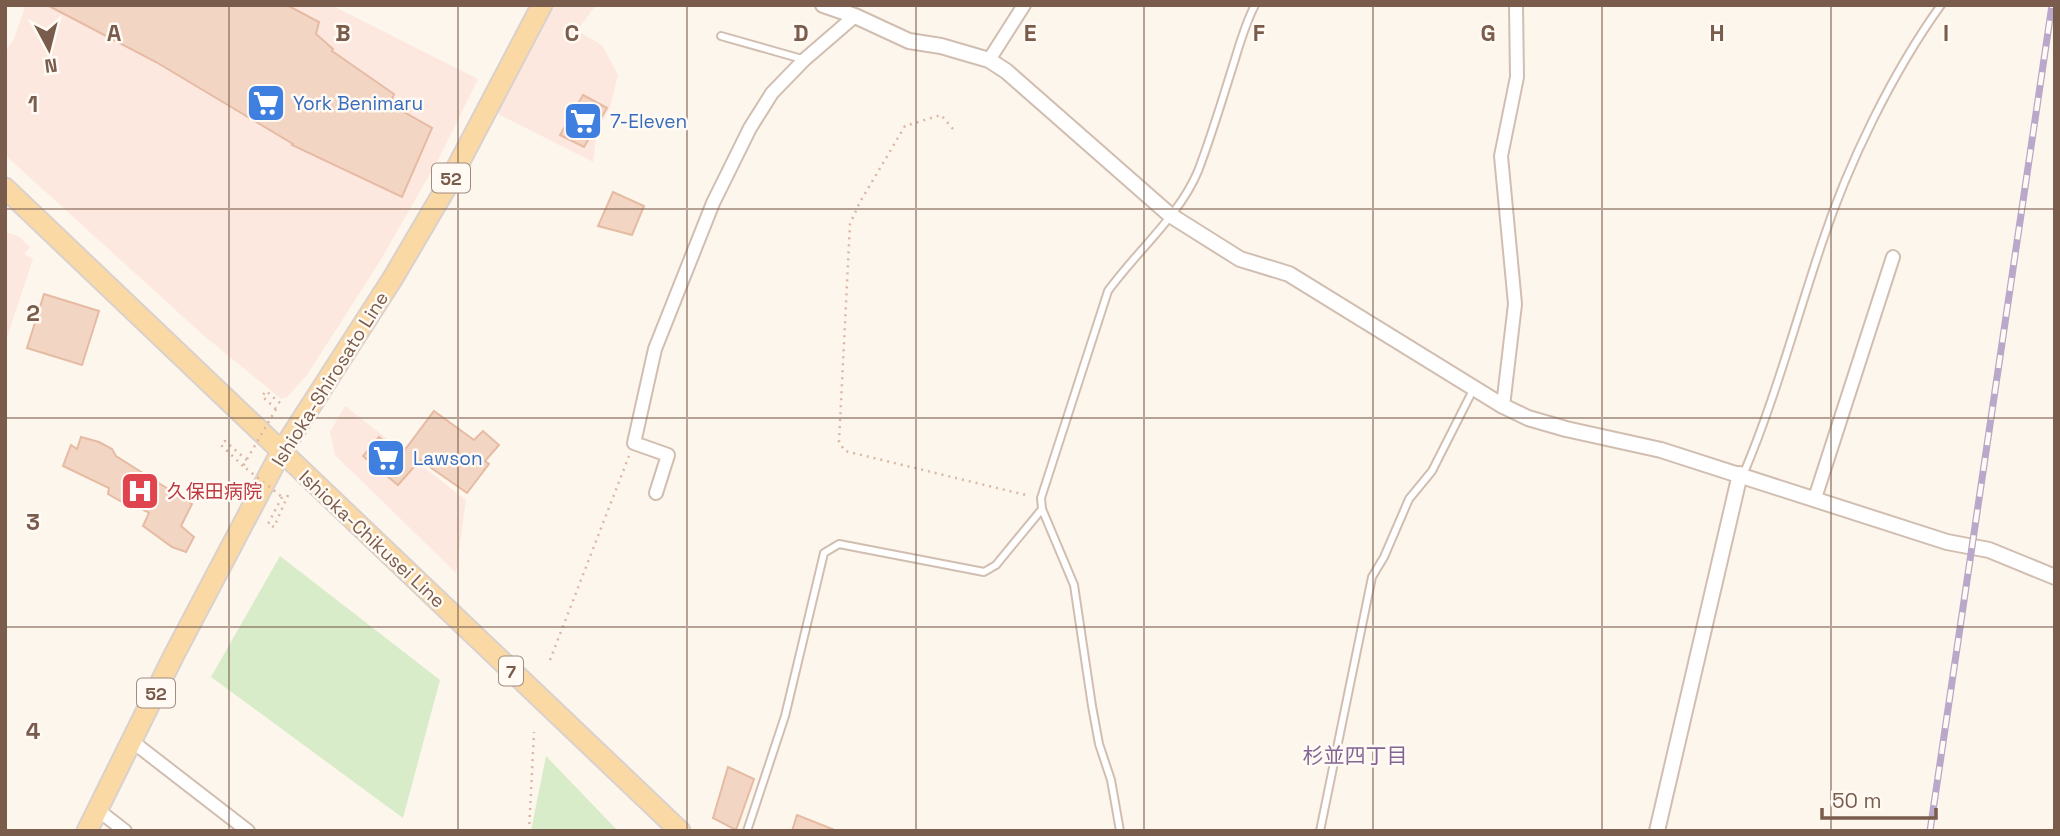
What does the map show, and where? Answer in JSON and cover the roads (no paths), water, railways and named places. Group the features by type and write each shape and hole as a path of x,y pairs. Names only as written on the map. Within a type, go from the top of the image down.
{"main road":[{"name":"Ishioka-Shirosato Line","path":"87,831 174,655 281,452 400,266 447,186 542,5"},
{"name":"Ishioka-Chikusei Line","path":"7,192 680,831"}],"street":[{"path":"823,5 855,16 909,41 941,46 989,60 1006,71 1170,215 1240,259 1289,274 1503,406 1528,418 1661,450 1742,474 1947,541 1989,550 2055,577"},
{"path":"989,60 1024,5"},
{"path":"1503,406 1515,304 1501,156 1517,77 1516,5"},
{"path":"656,493 668,455 634,443 655,349 713,203 750,128 772,93 804,60 855,16"},
{"path":"1815,498 1893,257"},
{"path":"1657,831 1742,474"},
{"path":"133,742 248,831"},
{"path":"98,810 125,831"}],"lane":[{"path":"1120,831 1111,780 1097,731 1074,584 1042,509 1041,498 1108,291 1184,197 1197,173 1240,38 1255,5"},
{"path":"1742,474 1762,430 1838,198 1909,51 1941,5"},
{"path":"722,36 804,60"},
{"path":"1320,831 1372,577 1384,557 1409,499 1432,471 1474,388"},
{"path":"747,831 785,716 824,553 839,544 984,572 996,565 1042,509"}],"railway":[{"path":"1930,831 2052,5"}],"place":[{"name":"York Benimaru","path":"266,103"},
{"name":"7-Eleven","path":"583,121"},
{"name":"Lawson","path":"386,458"},
{"name":"久保田病院","path":"140,491"}],"district":[{"name":"杉並四丁目","path":"1355,755"}]}
